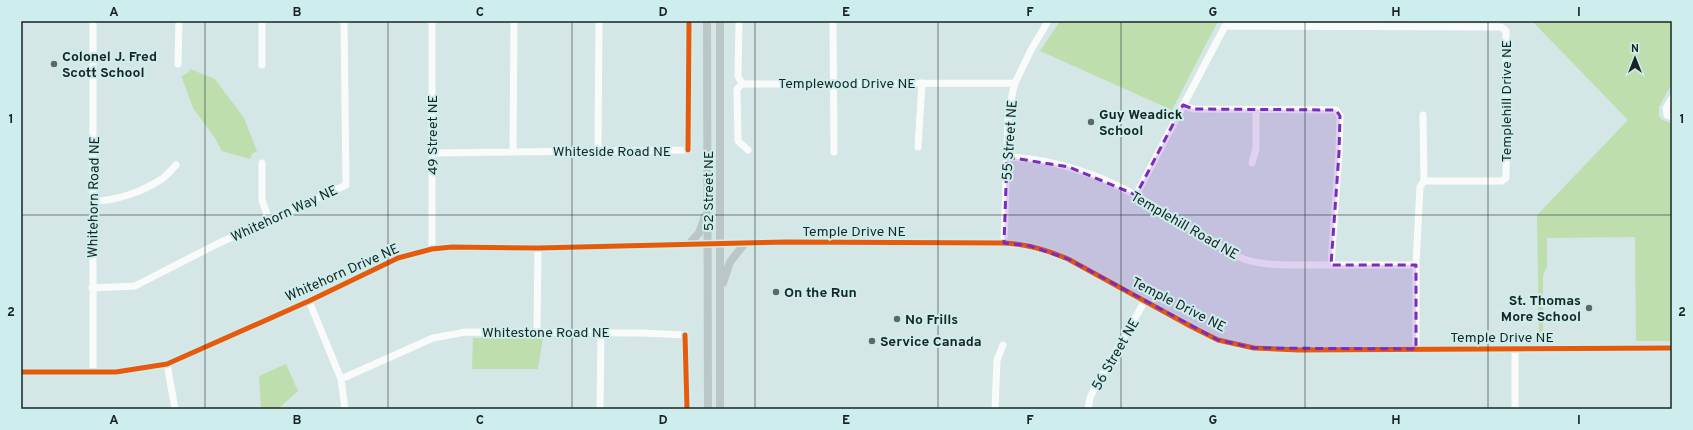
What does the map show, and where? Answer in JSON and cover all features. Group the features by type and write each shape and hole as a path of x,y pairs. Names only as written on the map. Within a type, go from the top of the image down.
{"main road":[{"name":"52 Street NE","path":"708,21 708,409"},
{"name":"52 Street NE","path":"720,21 720,409"},
{"path":"689,244 699,233 707,210"},
{"path":"721,292 730,262 745,243"}],"street":[{"name":"Whitehorn Road NE","path":"92,372 94,21"},
{"path":"178,21 178,64"},
{"path":"262,21 262,65"},
{"name":"Whitehorn Way NE","path":"92,288 135,286 269,220 346,185 344,21"},
{"name":"49 Street NE","path":"432,21 432,249"},
{"path":"513,152 514,21"},
{"path":"598,151 599,21"},
{"name":"Whiteside Road NE","path":"432,153 688,150 688,21"},
{"path":"739,21 738,76 742,84 737,89 738,141 748,150"},
{"path":"833,21 834,152"},
{"name":"55 Street NE","path":"1004,243 1008,118 1015,83 1031,50 1048,21"},
{"name":"Templehill Drive NE","path":"1136,195 1225,26 1501,27 1506,31 1506,178 1502,182 1424,182"},
{"path":"918,147 922,83"},
{"name":"Templewood Drive NE","path":"742,84 1015,83"},
{"path":"1672,98 1666,108 1667,115 1672,117"},
{"path":"1183,105 1193,109 1336,110 1340,116 1339,153 1331,265"},
{"path":"1252,163 1256,149 1256,110"},
{"path":"1416,349 1416,265 1420,187 1424,182 1423,115"},
{"name":"Templehill Road NE","path":"1007,157 1036,160 1069,167 1136,195 1199,234 1246,260 1269,264 1416,265"},
{"path":"262,162 262,200 269,220"},
{"path":"94,201 104,201 135,192 161,180 176,165"},
{"name":"Temple Drive NE","path":"708,244 1004,243 1030,246 1052,252 1218,340 1254,348 1299,350 1672,348"},
{"name":"Whitehorn Drive NE","path":"21,372 116,372 166,364 309,301 398,258 432,249 452,247 538,248 708,244"},
{"path":"537,333 538,248"},
{"path":"309,301 341,379 345,409"},
{"name":"56 Street NE","path":"1088,409 1090,398 1096,385 1145,301"},
{"name":"Whitestone Road NE","path":"341,379 433,338 448,334 466,332 642,333 685,335 686,409"},
{"path":"600,409 601,333"},
{"path":"995,409 997,360 1003,345"},
{"path":"1515,349 1515,409"},
{"path":"166,364 176,409"}],"highlighted area":[{"path":"1183,105 1193,109 1336,110 1340,116 1339,153 1331,265 1416,265 1416,349 1254,348 1218,340 1068,259 1030,246 1004,243 1007,157 1069,167 1136,195"}],"green space":[{"path":"1060,21 1218,21 1172,110 1040,51"},
{"path":"1532,21 1672,21 1672,83 1659,107 1659,116 1661,119 1672,124 1672,341 1636,341 1635,237 1547,238 1547,267 1543,276 1543,340 1539,341 1537,215 1628,120"},
{"path":"190,69 215,79 244,118 257,151 252,154 250,159 222,151 215,138 193,108 182,78 182,76 189,72"},
{"path":"473,338 543,338 538,369 472,369"},
{"path":"286,364 298,391 278,409 261,409 259,376"}],"cycle path":[{"path":"688,150 689,21"},
{"path":"21,372 116,372 167,364 309,301 398,258 432,249 452,247 538,248 787,242 1004,243 1029,246 1045,250 1068,259 1218,340 1254,348 1299,350 1672,348"},
{"path":"685,335 687,409"}],"place":[{"name":"Colonel J. Fred Scott School","path":"54,64"},
{"name":"Guy Weadick School","path":"1091,122"},
{"name":"On the Run","path":"776,292"},
{"name":"St. Thomas More School","path":"1589,308"},
{"name":"No Frills","path":"897,319"},
{"name":"Service Canada","path":"872,341"}]}
